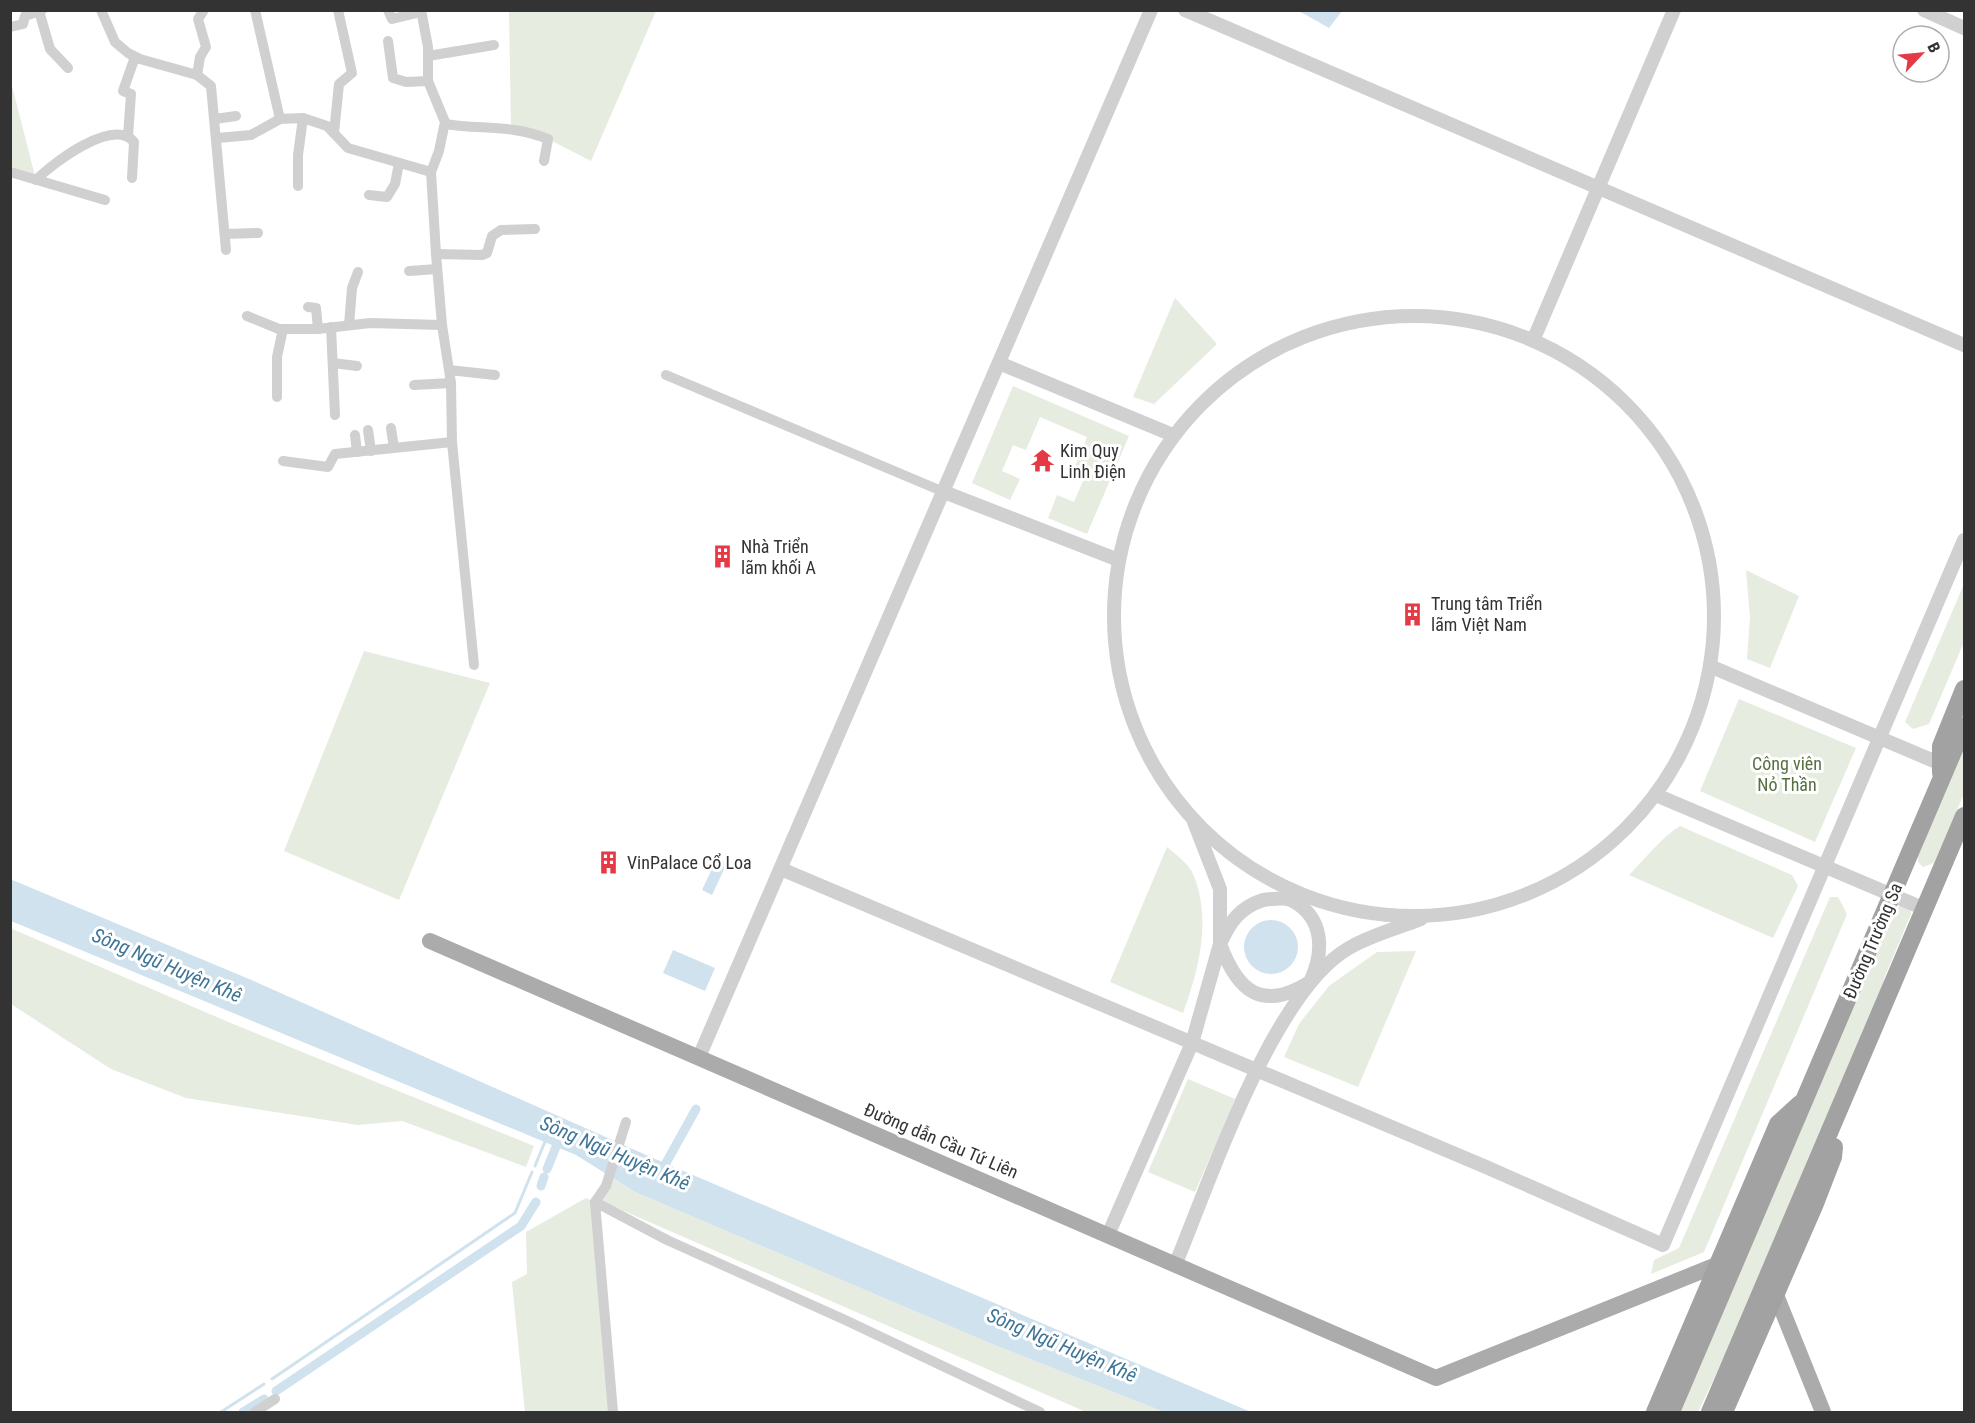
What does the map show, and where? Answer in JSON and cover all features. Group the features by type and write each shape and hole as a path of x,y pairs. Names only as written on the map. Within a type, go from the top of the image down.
{"highway":[{"name":"Đường Trường Sa","path":"1941,772 1941,746 1963,696"},
{"name":"Đường Trường Sa","path":"1671,1413 1892,895 1941,772 1965,726"},
{"name":"Đường Trường Sa","path":"1710,1413 1965,816"},
{"name":"Đường Trường Sa","path":"1655,1413 1778,1124 1804,1101"},
{"name":"Đường Trường Sa","path":"1724,1413 1833,1157 1834,1124"}],"main road":[{"name":"Đường dẫn Cầu Tứ Liên","path":"430,941 1436,1377 1719,1264"},
{"path":"1776,1295 1823,1413"}],"street":[{"path":"101,10 115,42 135,57 197,75 211,87 218,138 226,250"},
{"path":"197,75 200,57 206,47 198,19 204,10"},
{"path":"334,133 339,84 352,73 338,10"},
{"path":"388,10 392,19 421,11 428,56 428,81 445,124 431,172 442,325 451,383 452,442 474,665"},
{"path":"699,1057 1151,10"},
{"path":"1185,10 1965,345"},
{"path":"1535,336 1596,187 1674,10"},
{"path":"1924,10 1965,28"},
{"path":"10,27 23,24 25,16 40,11 50,49 68,68"},
{"path":"257,11 280,119"},
{"path":"388,41 393,78 406,82 428,81"},
{"path":"428,56 494,45"},
{"path":"132,178 135,146 128,136 131,94 123,91 135,57"},
{"path":"215,119 236,116"},
{"path":"298,186 298,155 303,117"},
{"path":"218,138 251,135 280,119 303,117 327,126 348,148 431,172"},
{"path":"445,124 464,127 500,126 540,136 548,139 549,143 544,161"},
{"path":"36,180 65,155 85,145 106,137 128,136"},
{"path":"369,195 387,197 391,193 399,163"},
{"path":"10,172 105,200"},
{"path":"436,254 482,255 487,253 492,236 501,230 535,229"},
{"path":"225,234 258,233"},
{"path":"409,271 437,269"},
{"path":"349,325 352,288 358,272"},
{"path":"308,308 316,308 318,312 318,329"},
{"path":"1108,1234 1192,1043 1220,945 1236,915 1248,905 1263,900 1290,900 1375,918 1431,915 1479,908 1520,893 1576,864 1607,844 1656,795 1701,706 1717,638 1711,575 1691,502 1655,438 1622,397 1535,336 1475,322 1424,315 1320,335 1271,354 1224,377 1168,433 1143,483 1116,559 1122,672 1135,721 1159,774 1192,817 1236,860 1290,900 1306,912 1315,924 1320,938 1321,953 1310,982 1256,1070 1176,1263"},
{"path":"247,316 283,329 318,329 370,322 442,325"},
{"path":"331,327 335,415"},
{"path":"277,397 277,357 283,329"},
{"path":"333,363 357,366"},
{"path":"999,363 1168,433"},
{"path":"449,370 495,375"},
{"path":"666,375 944,492 1116,559"},
{"path":"414,385 451,383"},
{"path":"391,428 394,448"},
{"path":"368,430 371,451"},
{"path":"355,435 357,452"},
{"path":"283,460 328,467 332,464 333,455 452,442"},
{"path":"781,869 1663,1245 1965,540"},
{"path":"1712,667 1880,738 1941,772"},
{"path":"1656,795 1925,909"},
{"path":"1192,817 1220,889 1220,945 1231,972 1240,984 1253,992 1268,996 1283,995 1310,982 1348,948 1431,915"},
{"path":"613,1413 595,1202 606,1186 626,1122"},
{"path":"595,1202 666,1240 843,1319 1040,1413"},
{"path":"255,1413 275,1399"}],"green space":[{"path":"509,11 656,11 591,161 548,139 511,128"},
{"path":"11,82 36,180 11,172"},
{"path":"1175,298 1217,344 1154,404 1133,397"},
{"path":"1013,386 1129,436 1087,534 1048,518 1057,495 1074,502 1085,476 1073,471 1087,437 1040,417 1026,450 1013,445 1002,471 1020,479 1010,500 972,483"},
{"path":"1746,570 1799,596 1770,668 1747,659 1750,617"},
{"path":"1964,584 1964,642 1929,724 1913,729 1905,722"},
{"path":"364,651 490,683 399,900 284,851"},
{"name":"Công viên Nỏ Thần","path":"1739,699 1856,748 1815,842 1700,791"},
{"path":"1964,740 1964,794 1934,863 1923,867 1918,862 1918,857"},
{"path":"1680,826 1792,875 1798,886 1773,938 1629,875"},
{"path":"1167,847 1191,870 1199,891 1202,908 1198,962 1183,1013 1110,982"},
{"path":"1830,897 1838,897 1847,914 1704,1252 1651,1274 1654,1260 1679,1248"},
{"path":"1900,904 1911,907 1911,914 1879,996 1747,1309 1698,1412 1681,1412 1861,986"},
{"path":"10,928 233,1024 534,1146 526,1167 402,1121 358,1125 186,1098 111,1069 11,1004"},
{"path":"1416,951 1358,1087 1284,1057 1299,1024 1329,986 1377,952"},
{"path":"1188,1079 1235,1099 1195,1192 1148,1172"},
{"path":"614,1179 635,1192 992,1344 1164,1412 1086,1412 601,1201"},
{"path":"586,1198 595,1202 613,1412 525,1412 512,1282 527,1274 526,1232"}],"water":[{"path":"1299,11 1342,11 1329,28"},
{"path":"717,858 727,863 712,895 702,890"},
{"name":"Sông Ngũ Huyện Khê","path":"10,879 249,979 653,1158 1251,1412 1164,1412 992,1344 635,1192 576,1155 11,921"},
{"path":"1271,920 1281,922 1290,928 1296,937 1298,947 1296,957 1290,966 1281,972 1271,974 1261,972 1252,966 1246,957 1244,947 1246,937 1252,928 1261,922"},
{"path":"673,950 715,968 705,991 663,973"}],"waterway":[{"path":"661,1172 696,1109"},
{"path":"547,1169 560,1137"},
{"path":"535,1166 546,1139"},
{"path":"272,1379 515,1213 532,1172"},
{"path":"541,1186 544,1177"},
{"path":"276,1391 521,1226 536,1202"},
{"path":"221,1412 264,1384"},
{"path":"243,1412 264,1399"}],"place":[{"name":"Kim Quy Linh Điện","path":"1042,461"},
{"name":"Nhà Triển lãm khối A","path":"723,557"},
{"name":"Trung tâm Triển lãm Việt Nam","path":"1413,614"},
{"name":"VinPalace Cổ Loa","path":"609,863"}]}
